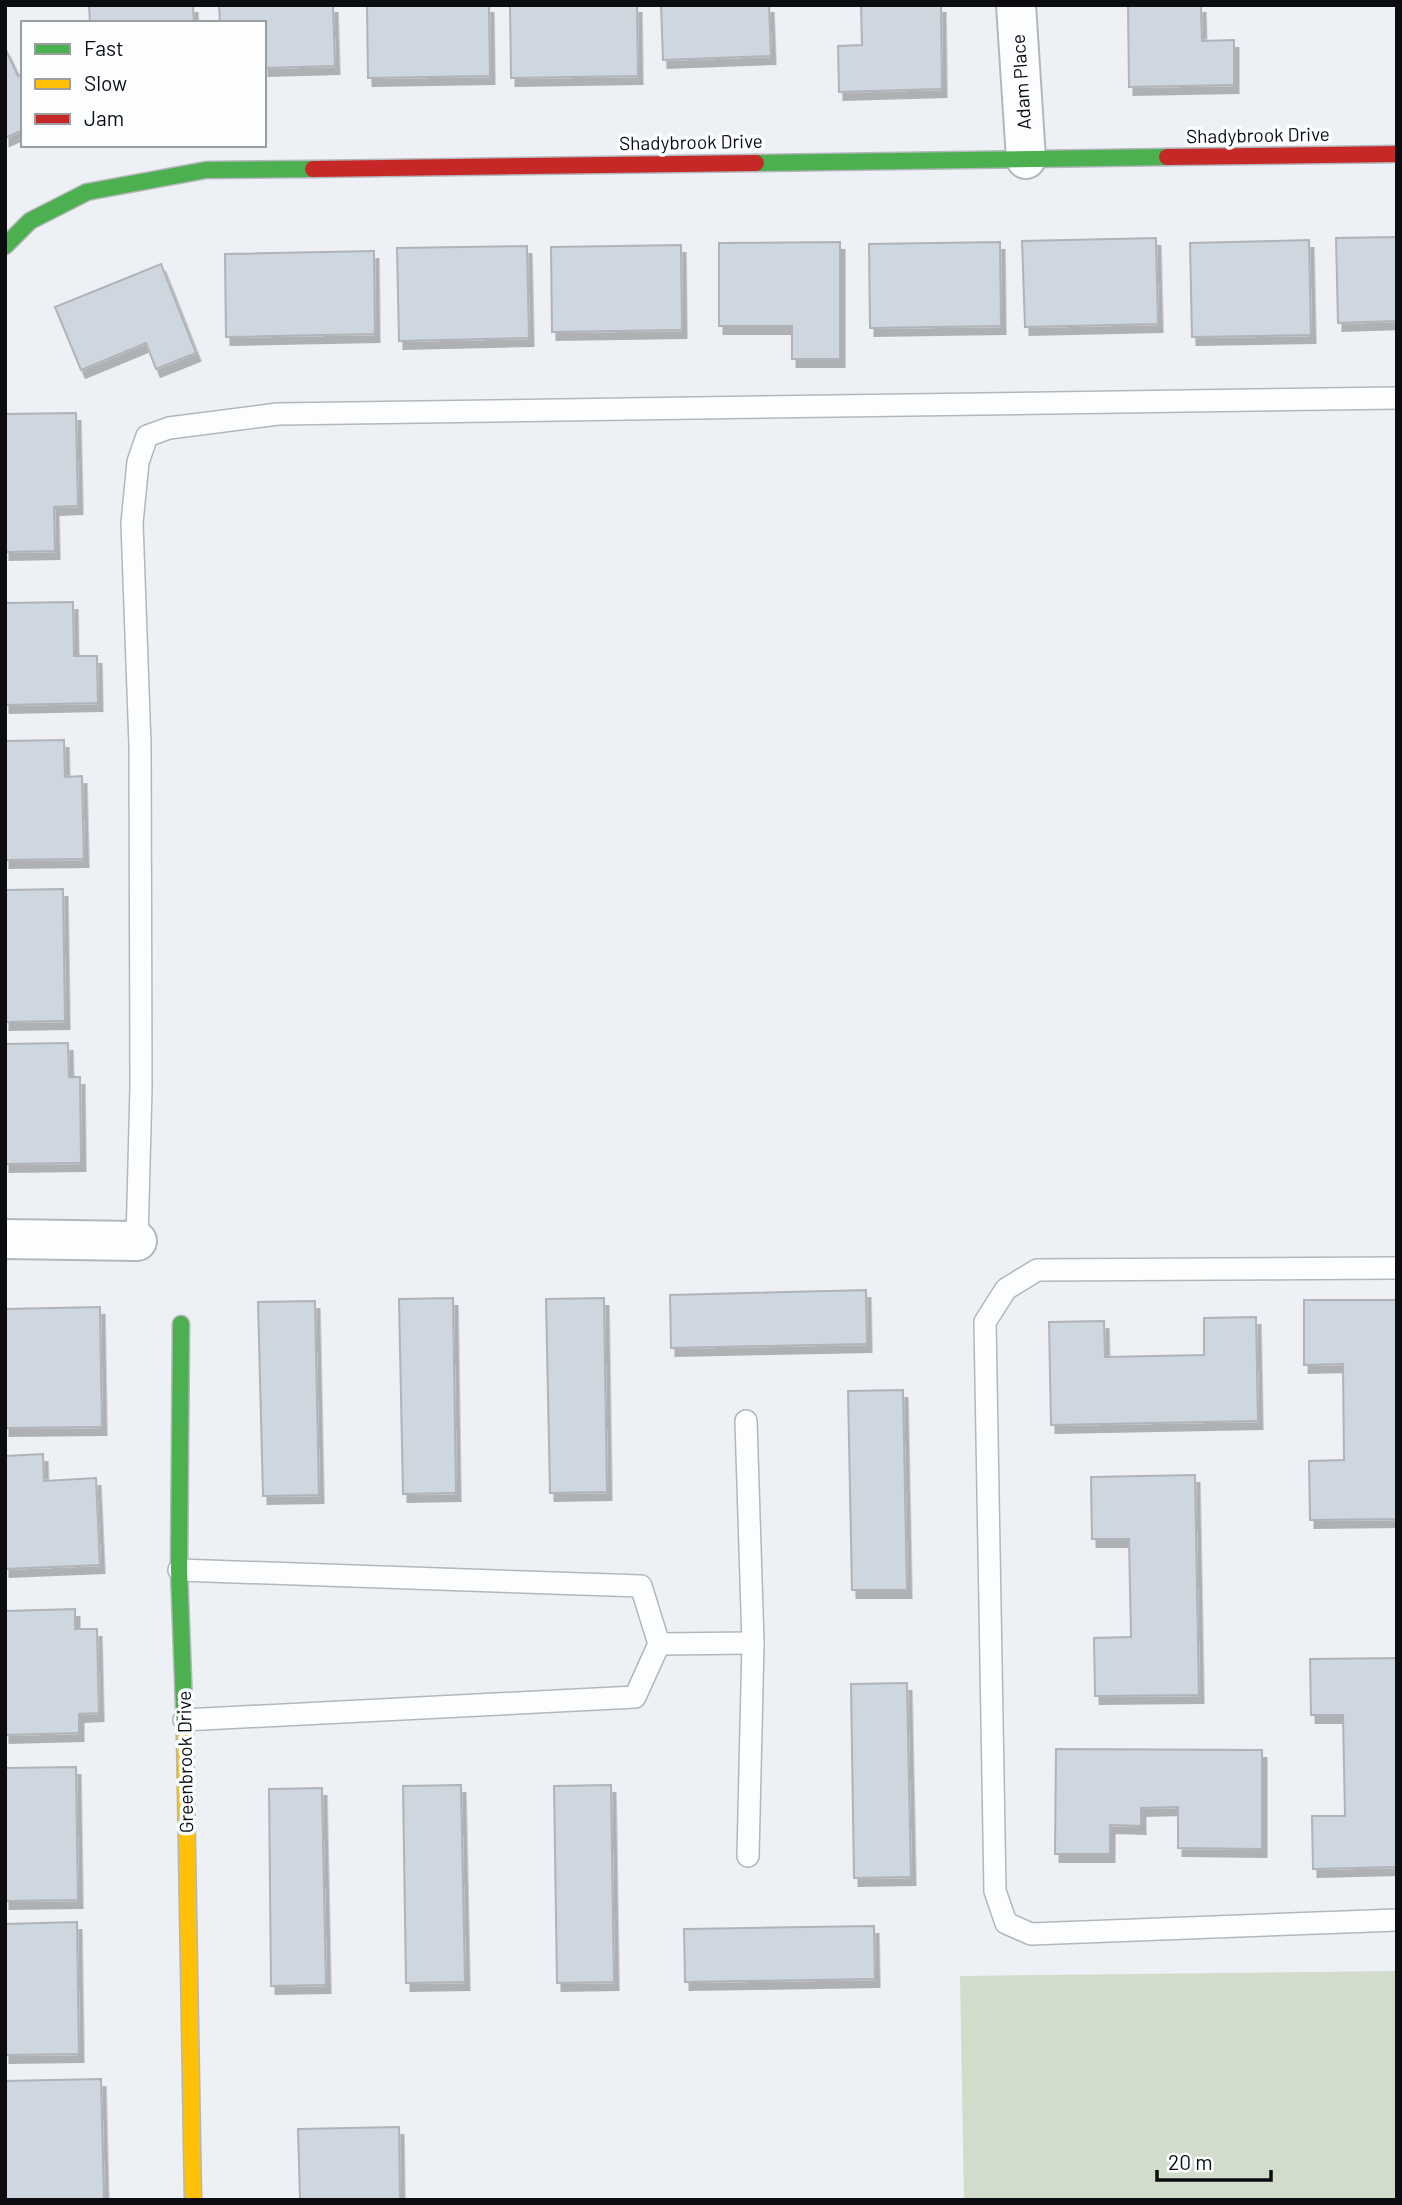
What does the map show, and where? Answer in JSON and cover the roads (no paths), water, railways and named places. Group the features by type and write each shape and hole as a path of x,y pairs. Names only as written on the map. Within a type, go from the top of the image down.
{"street":[{"name":"Adam Place","path":"1016,5 1026,159"},
{"name":"Shadybrook Drive","path":"5,246 30,221 87,191 206,170 1397,154"},
{"path":"5,1239 137,1241"},
{"name":"Greenbrook Drive","path":"181,1324 178,1570 184,1720 193,2200"}],"lane":[{"path":"137,1241 141,1087 140,745 132,523 138,462 148,436 169,428 278,414 1397,398"},
{"path":"1397,1268 1037,1270 1006,1289 985,1322 995,1891 1006,1923 1031,1934 1397,1920"},
{"path":"746,1421 753,1643 748,1856"},
{"path":"178,1570 641,1586 659,1644 635,1697 184,1720"},
{"path":"659,1644 753,1643"}]}
